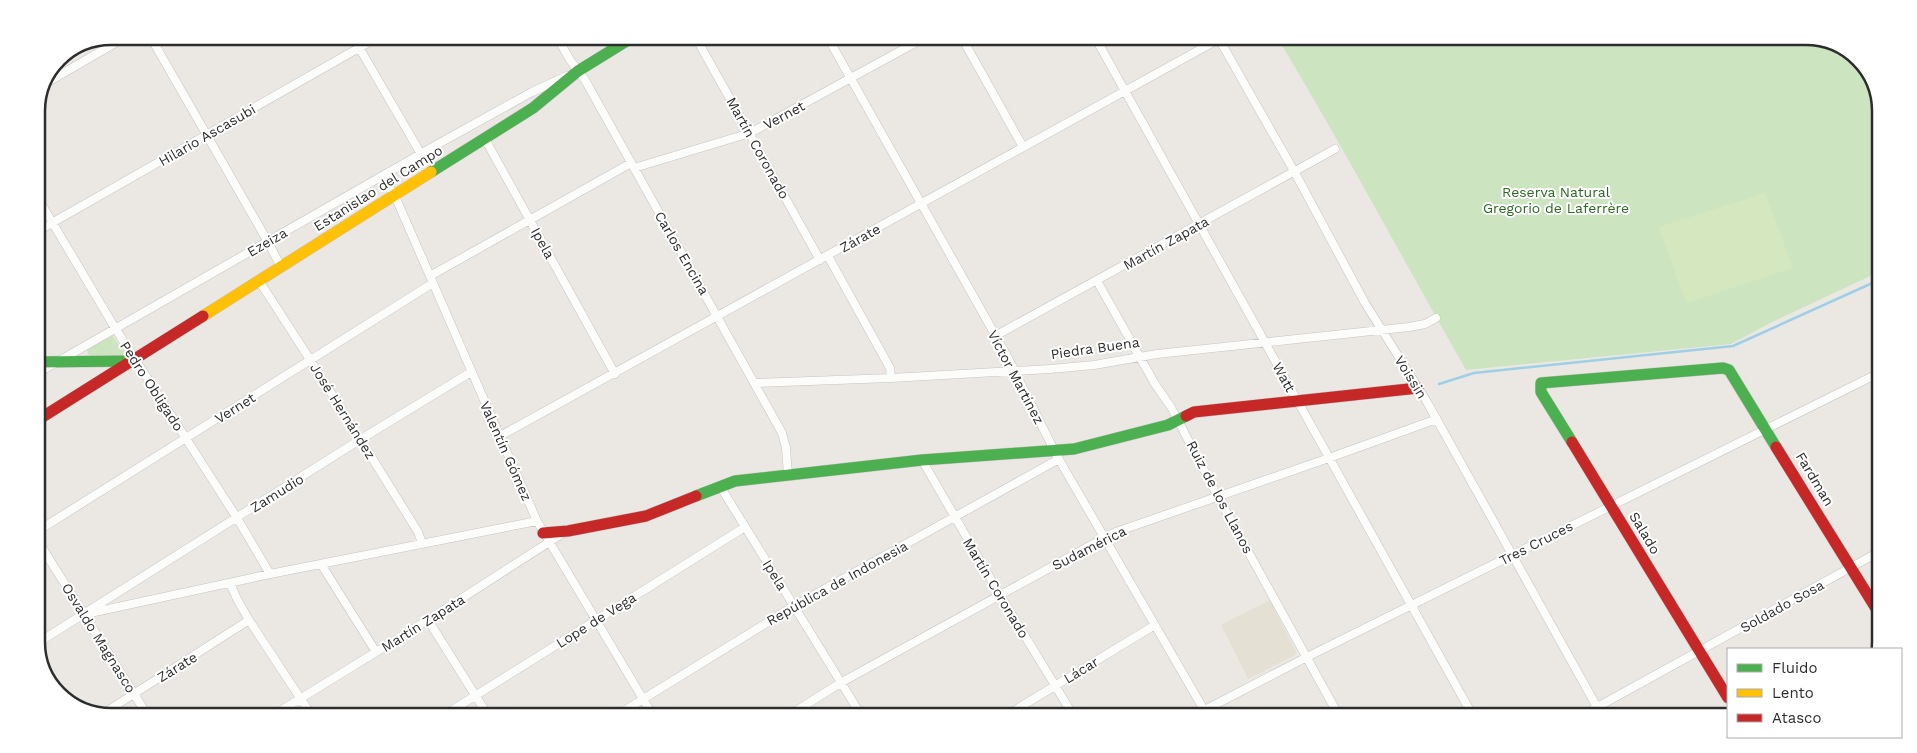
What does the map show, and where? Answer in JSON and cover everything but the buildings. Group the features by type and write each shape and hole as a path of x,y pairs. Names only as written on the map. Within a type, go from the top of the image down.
{"street":[{"path":"54,79 112,45"},
{"path":"155,45 268,242 280,267"},
{"path":"357,45 421,154"},
{"name":"Hilario Ascasubi","path":"45,227 364,45"},
{"name":"Carlos Encina","path":"562,45 585,80 782,433 786,448 788,475"},
{"name":"Estanislao del Campo","path":"45,415 485,139 533,108 578,71 621,45"},
{"name":"Martín Coronado","path":"700,45 820,260"},
{"name":"Víctor Martínez","path":"832,45 1015,372 1057,455 1202,708"},
{"name":"Vernet","path":"45,526 312,360 431,279 529,219 633,166 750,132 911,45"},
{"path":"966,45 1023,147"},
{"name":"Watt","path":"1099,45 1469,708"},
{"name":"Zárate","path":"500,436 1208,45"},
{"name":"Voissin","path":"1222,45 1294,171 1365,303 1436,419 1598,708"},
{"name":"Ezeiza","path":"45,369 421,154 532,92 578,71"},
{"name":"Ipela","path":"485,139 615,374"},
{"name":"Martín Zapata","path":"995,336 1336,149"},
{"name":"Valentín Gómez","path":"382,177 395,196 536,521 648,708"},
{"name":"Pedro Obligado","path":"45,210 133,360 237,518 270,574"},
{"path":"828,256 890,368 891,378"},
{"name":"José Hernández","path":"259,281 312,360 418,532 422,543"},
{"name":"Ruiz de los Llanos","path":"1097,281 1178,420 1335,708"},
{"name":"Piedra Buena","path":"755,383 1015,372 1094,365 1140,357 1419,325 1436,318"},
{"path":"45,362 133,360"},
{"name":"Salado","path":"1723,368 1541,383 1541,392 1727,696"},
{"name":"Fardman","path":"1723,368 1733,374 1872,602"},
{"name":"Zamudio","path":"45,638 471,372"},
{"name":"Tres Cruces","path":"1214,708 1411,605 1872,376"},
{"path":"546,538 568,531 646,516 735,481 922,460 1057,455 1162,426 1194,412 1418,388"},
{"name":"Sudamérica","path":"801,708 842,682 1105,537 1436,419"},
{"name":"República de Indonesia","path":"629,708 794,606 955,517 1057,455"},
{"name":"Martín Coronado","path":"922,460 1000,595 1069,708"},
{"name":"Ipela","path":"720,486 857,708"},
{"path":"83,614 270,574 536,521"},
{"name":"Lope de Vega","path":"455,708 745,527"},
{"name":"Martín Zapata","path":"285,708 428,620 546,538"},
{"name":"Osvaldo Magnasco","path":"45,553 143,708"},
{"name":"Soldado Sosa","path":"1598,708 1872,556"},
{"path":"322,564 376,652"},
{"path":"230,583 249,620 307,708"},
{"name":"Zárate","path":"112,708 249,620"},
{"path":"428,620 483,708"},
{"name":"Lácar","path":"1019,708 1155,625"}],"shaded area":[{"path":"1270,600 1297,654 1248,679 1221,625"}],"green space":[{"name":"Reserva Natural Gregorio de Laferrère","path":"1282,45 1819,46 1835,52 1853,64 1863,78 1871,98 1872,275 1772,322 1731,344 1466,370"},
{"path":"1765,193 1793,268 1686,303 1659,227"},
{"path":"111,334 125,353 121,357 93,357 88,354 87,350"}],"waterway":[{"path":"1439,384 1474,373 1733,346 1872,283"}],"traffic: fast":[{"path":"431,172 533,108 578,71 620,45"},
{"path":"45,362 131,361"},
{"path":"1572,442 1541,392 1541,383 1723,368 1729,370 1776,447"},
{"path":"696,496 735,481 922,460 1074,449 1168,425 1186,416"}],"traffic: slow":[{"path":"203,316 431,172"}],"traffic: jam":[{"path":"45,415 203,316"},
{"path":"1186,416 1194,412 1418,388"},
{"path":"1572,442 1727,696"},
{"path":"1776,447 1872,602"},
{"path":"543,533 568,531 646,516 696,496"}]}
